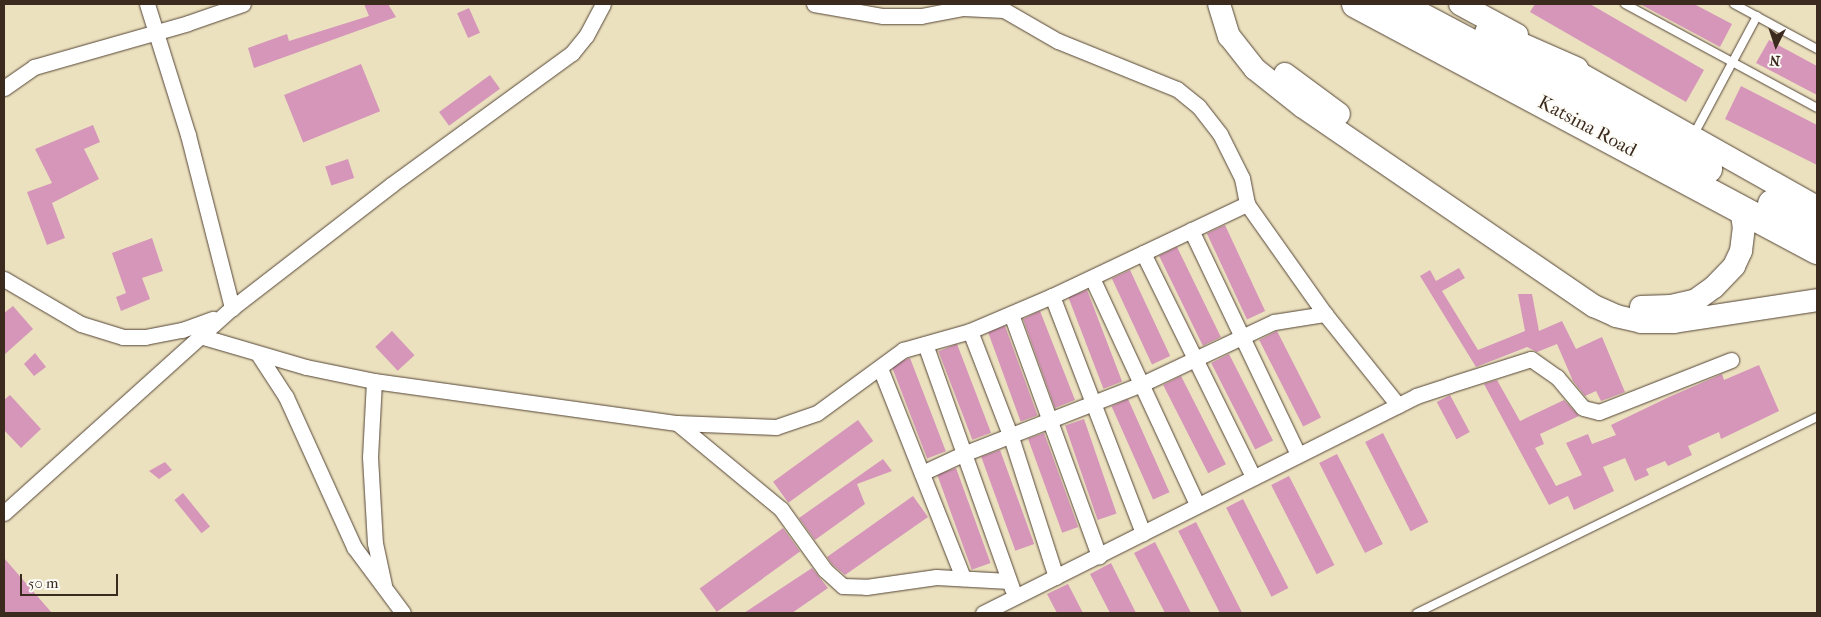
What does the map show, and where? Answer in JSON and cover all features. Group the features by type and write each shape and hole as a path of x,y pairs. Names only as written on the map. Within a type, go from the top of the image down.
{"highway":[{"name":"Katsina Road","path":"1356,4 1817,250"},
{"name":"Katsina Road","path":"1397,4 1817,228"},
{"path":"1427,4 1575,71"}],"main road":[{"path":"1219,4 1229,36 1250,62 1303,108 1594,306 1616,316 1641,322 1674,322 1817,300"},
{"path":"1234,4 1238,22 1248,41 1271,63 1329,107 1600,292 1624,304 1646,308 1671,306 1696,300 1714,287 1734,266 1741,251 1744,228 1741,209"},
{"path":"1460,4 1692,138 1817,207"}],"street":[{"path":"147,4 188,135 227,312"},
{"path":"4,88 34,68 156,33 243,4"},
{"path":"4,513 227,312 391,185 558,65 586,36 603,4"},
{"path":"814,4 882,16 921,16 963,8 1004,10 1058,41 1177,89 1199,107 1220,134 1242,178 1247,204 1324,314 1398,405"},
{"path":"200,336 258,354 374,381 677,423 776,426 817,413 880,368 887,359 903,350 970,331 1011,314 1092,278 1247,204"},
{"path":"1191,230 1298,454"},
{"path":"1143,253 1253,477"},
{"path":"1092,278 1197,504"},
{"path":"4,279 81,324 124,336 145,337 182,330 227,312"},
{"path":"1052,296 1096,404 1143,533"},
{"path":"1011,314 1052,420 1099,556"},
{"path":"922,473 963,454 1096,404 1196,360 1274,322 1324,314"},
{"path":"970,331 1011,437 1056,577"},
{"path":"925,344 1014,598"},
{"path":"258,354 286,397 354,547 403,613"},
{"path":"983,613 1298,454 1398,405 1441,387 1531,359 1557,377 1584,408 1599,412 1731,360"},
{"path":"880,368 963,578"},
{"path":"374,381 370,457 375,543 384,585"},
{"path":"677,423 781,509 837,583 851,587 936,577 1009,581"}],"lane":[{"path":"1625,4 1731,64 1817,108"},
{"path":"1734,4 1817,49"},
{"path":"1692,138 1757,16"},
{"path":"1417,613 1817,417"}],"building":[{"path":"364,4 388,4 396,17 254,68 248,48 287,34 289,41 369,16"},
{"path":"1535,4 1590,4 1704,70 1686,102 1530,12"},
{"path":"1640,4 1694,4 1732,24 1720,47"},
{"path":"469,8 480,33 468,38 457,13"},
{"path":"1769,40 1817,66 1817,95 1756,63"},
{"path":"361,64 380,111 303,142 284,95"},
{"path":"490,75 500,89 449,126 439,112"},
{"path":"1741,86 1817,125 1817,165 1725,119"},
{"path":"93,125 100,142 84,149 99,179 52,203 65,238 47,245 27,192 52,183 35,149"},
{"path":"348,159 354,178 331,185 325,166"},
{"path":"1225,225 1265,311 1247,320 1207,233"},
{"path":"152,238 163,271 142,278 150,299 121,311 116,297 126,293 112,253"},
{"path":"1177,247 1221,337 1203,346 1159,256"},
{"path":"1459,268 1465,278 1442,291 1478,350 1525,331 1518,294 1532,294 1539,331 1562,321 1576,349 1602,337 1625,392 1601,401 1596,391 1585,396 1573,381 1557,344 1537,352 1527,347 1476,367 1420,276 1430,270 1436,281"},
{"path":"1130,270 1170,356 1152,365 1112,278"},
{"path":"1087,290 1122,381 1103,389 1068,297"},
{"path":"13,306 33,329 4,355 4,313"},
{"path":"1040,311 1075,400 1055,408 1023,319"},
{"path":"1005,326 1037,415 1021,421 988,332"},
{"path":"392,331 415,355 398,371 375,347"},
{"path":"1277,331 1321,417 1303,427 1259,340"},
{"path":"957,344 991,433 972,440 938,351"},
{"path":"35,353 46,367 34,376 24,364"},
{"path":"1229,354 1273,440 1255,450 1211,363"},
{"path":"910,358 946,451 927,459 891,365"},
{"path":"1759,365 1779,411 1721,439 1719,432 1688,446 1692,455 1668,466 1665,461 1646,469 1649,475 1635,481 1625,458 1603,467 1614,491 1574,510 1568,496 1549,505 1484,384 1497,380 1520,421 1564,400 1579,416 1540,434 1544,444 1535,448 1556,486 1582,475 1566,443 1588,434 1592,444 1616,435 1611,425 1722,374 1724,380"},
{"path":"1181,376 1226,464 1208,473 1163,385"},
{"path":"10,395 41,429 21,448 4,430 4,400"},
{"path":"1450,395 1470,432 1456,439 1437,402"},
{"path":"1128,399 1169,492 1153,500 1112,406"},
{"path":"1084,419 1117,514 1098,520 1065,426"},
{"path":"858,420 873,441 788,503 773,482"},
{"path":"1044,433 1078,527 1062,533 1028,439"},
{"path":"1383,433 1428,522 1411,531 1365,442"},
{"path":"1000,450 1034,544 1015,551 981,457"},
{"path":"1337,454 1383,544 1365,553 1319,463"},
{"path":"883,459 892,471 857,484 865,504 815,540 799,518"},
{"path":"165,462 172,470 159,479 149,471"},
{"path":"956,468 991,563 972,570 937,475"},
{"path":"1289,476 1334,565 1317,574 1271,485"},
{"path":"183,493 210,526 202,533 174,500"},
{"path":"913,496 928,517 845,575 832,564 827,557"},
{"path":"1243,499 1288,588 1271,597 1226,508"},
{"path":"1196,522 1242,613 1220,613 1178,531"},
{"path":"783,528 800,551 717,612 700,589"},
{"path":"1155,542 1191,613 1165,613 1134,553"},
{"path":"4,558 52,613 4,613"},
{"path":"1111,563 1136,613 1110,613 1090,574"},
{"path":"812,568 828,588 792,613 744,613"},
{"path":"1068,584 1083,613 1057,613 1047,594"}]}
